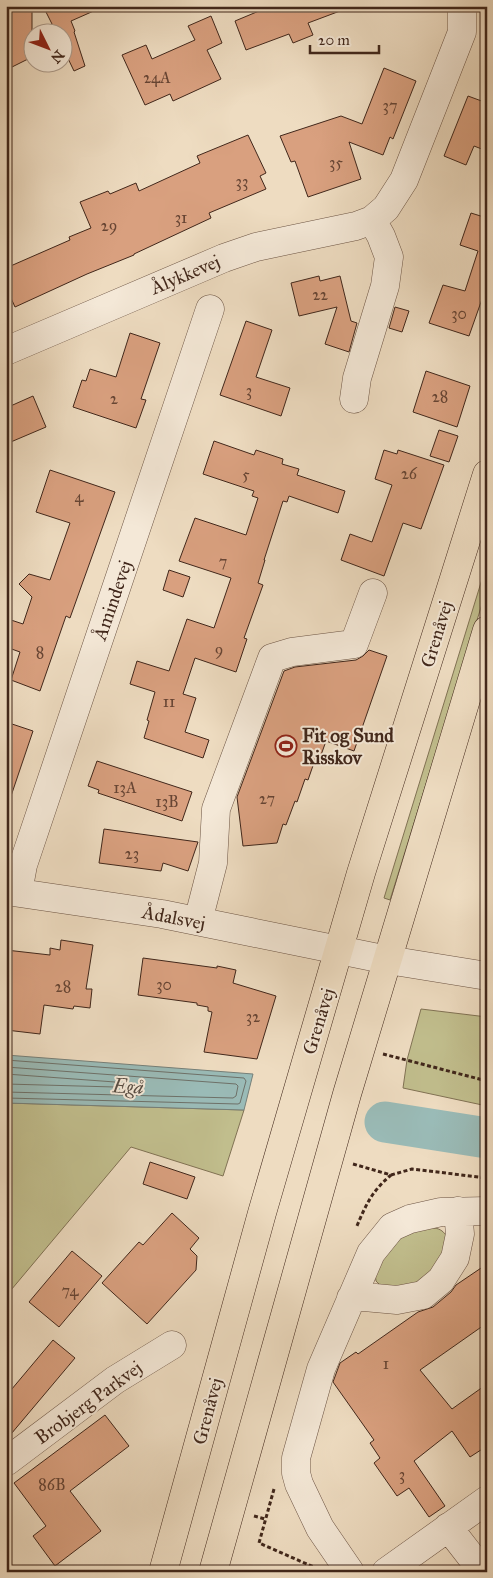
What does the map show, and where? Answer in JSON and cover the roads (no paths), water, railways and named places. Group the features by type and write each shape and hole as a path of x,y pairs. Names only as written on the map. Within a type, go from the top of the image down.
{"main road":[{"name":"Grenåvej","path":"163,1572 288,1120 364,864 487,474"},
{"path":"213,1572 347,1094 487,630"}],"street":[{"name":"Ålykkevej","path":"6,351 224,258 256,247 356,226 372,220 386,208 404,180 462,32 462,10"},
{"path":"354,399 357,378 385,286 389,257 372,220"},
{"name":"Åmindevej","path":"12,892 23,865 210,309"},
{"path":"198,922 213,863 216,809 272,658 292,652 354,644 373,594"},
{"name":"Ådalsvej","path":"12,892 162,914 388,960 487,976"},
{"path":"351,1298 364,1297 397,1300 423,1296 442,1280 455,1258 460,1234 458,1211"},
{"path":"350,1572 320,1528 299,1484 296,1473 296,1458 320,1369 372,1253 392,1227 410,1219 441,1212 487,1211"},
{"name":"Brobjerg Parkvej","path":"6,1462 114,1380 172,1345"},
{"path":"386,1572 487,1500"},
{"path":"448,1527 483,1572"}],"water":[{"name":"Egå","path":"6,1055 253,1074 244,1110 6,1103"}],"waterway":[{"path":"385,1122 487,1138"}],"place":[{"name":"Fit og Sund Risskov","path":"286,746"}]}
